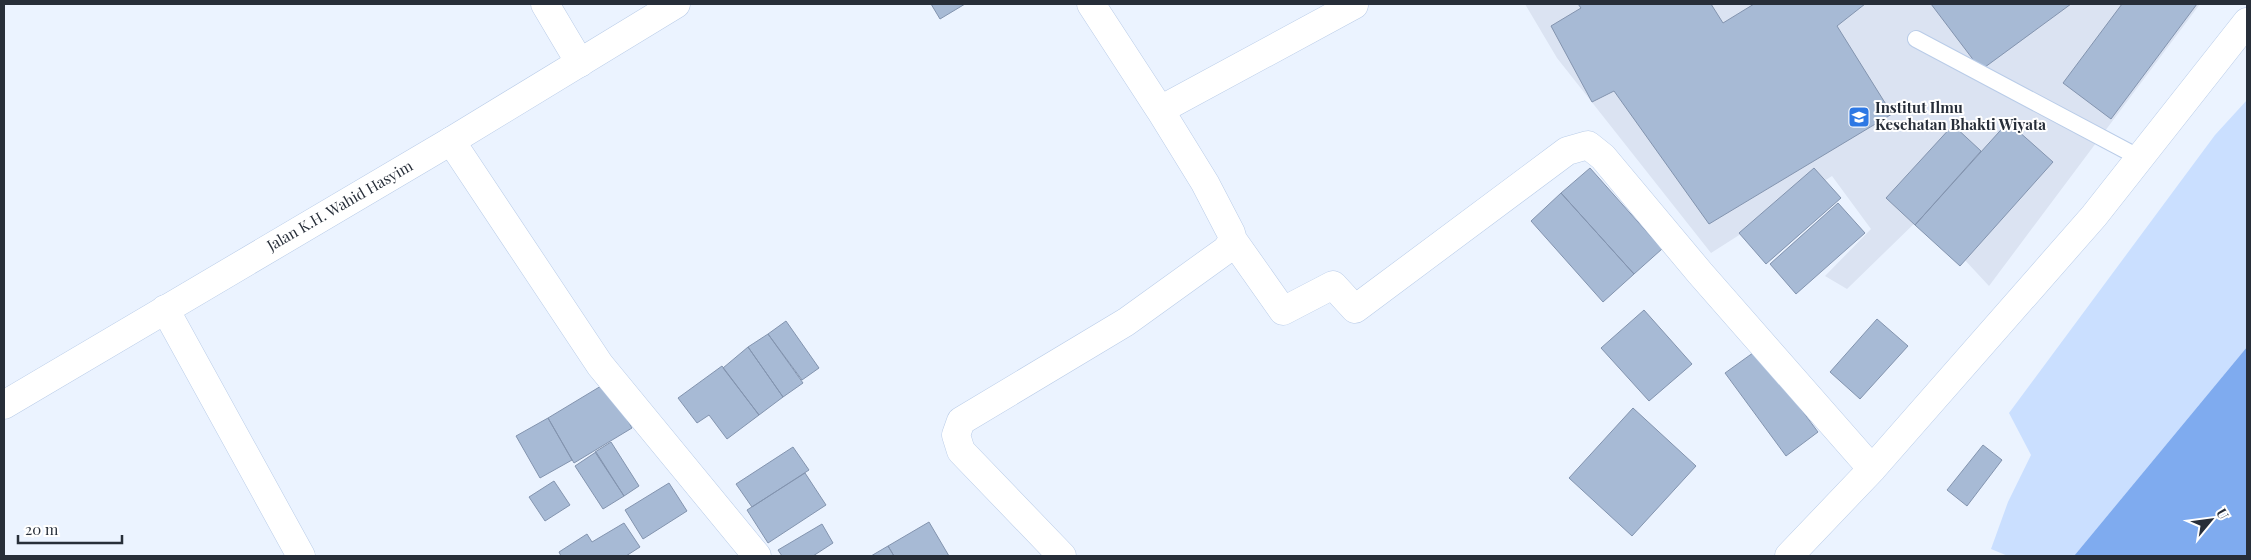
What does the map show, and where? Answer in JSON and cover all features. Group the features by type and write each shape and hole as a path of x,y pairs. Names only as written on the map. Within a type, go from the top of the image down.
{"street":[{"path":"545,4 580,63"},
{"name":"Jalan K.H. Wahid Hasyim","path":"4,405 451,141 676,4"},
{"path":"1091,4 1205,183 1232,233 1233,240 1283,311 1333,285 1355,310 1567,151 1588,145 1603,156 1700,273 1872,469"},
{"path":"1160,110 1354,5"},
{"path":"1789,556 1872,469 2094,216 2247,22"},
{"path":"451,141 600,365 758,556"},
{"path":"1062,556 961,450 956,434 961,421 1126,322 1226,250 1233,240"},
{"path":"165,309 301,556"}],"lane":[{"path":"1916,39 2140,158"}],"shaded area":[{"name":"Institut Ilmu Kesehatan Bhakti Wiyata","path":"1525,4 2200,4 1989,286 1923,215 1847,289 1825,276 1871,229 1832,176 1711,253 1557,58"},
{"path":"2247,100 2247,347 2074,556 2008,556 1991,549 2008,502 2031,455 2009,413 2215,135"}],"water":[{"path":"2247,347 2247,556 2074,556"}],"building":[{"path":"931,4 965,4 940,19"},
{"path":"1578,4 1711,4 1723,23 1754,4 1865,4 1837,26 1892,114 1709,224 1614,91 1592,102 1551,26 1581,8"},
{"path":"1931,4 2071,4 1981,70"},
{"path":"2122,4 2197,4 2111,119 2063,83"},
{"path":"2008,122 2053,162 1960,266 1915,225"},
{"path":"1953,125 1981,151 1915,225 1886,198"},
{"path":"1590,168 1662,249 1634,274 1561,193"},
{"path":"1814,168 1841,198 1766,264 1739,233"},
{"path":"1561,193 1634,274 1603,302 1531,221"},
{"path":"1838,203 1865,233 1796,294 1770,264"},
{"path":"1644,310 1692,364 1649,401 1601,348"},
{"path":"1877,319 1908,346 1860,399 1830,372"},
{"path":"786,321 819,368 802,380 768,334"},
{"path":"768,334 803,383 783,397 748,347"},
{"path":"748,347 783,397 759,415 723,368"},
{"path":"1757,350 1818,432 1786,456 1725,373"},
{"path":"722,366 759,415 727,439 709,415 697,423 678,398"},
{"path":"606,383 632,428 574,463 548,418"},
{"path":"1633,408 1696,466 1632,536 1569,478"},
{"path":"548,418 572,460 540,478 516,436"},
{"path":"611,442 639,486 624,496 595,452"},
{"path":"1983,445 2002,460 1967,506 1947,490"},
{"path":"793,447 809,470 752,507 736,484"},
{"path":"596,452 624,496 603,509 575,466"},
{"path":"805,473 826,505 768,543 747,510"},
{"path":"554,481 570,505 545,521 529,497"},
{"path":"669,483 687,511 643,539 625,510"},
{"path":"929,522 949,556 894,556 888,546"},
{"path":"624,523 640,547 626,556 561,556 559,552 587,534 592,542"},
{"path":"822,524 833,543 813,556 782,556 778,550"},
{"path":"888,546 894,556 871,556"}],"place":[{"name":"Institut Ilmu Kesehatan Bhakti Wiyata","path":"1859,117"}]}
